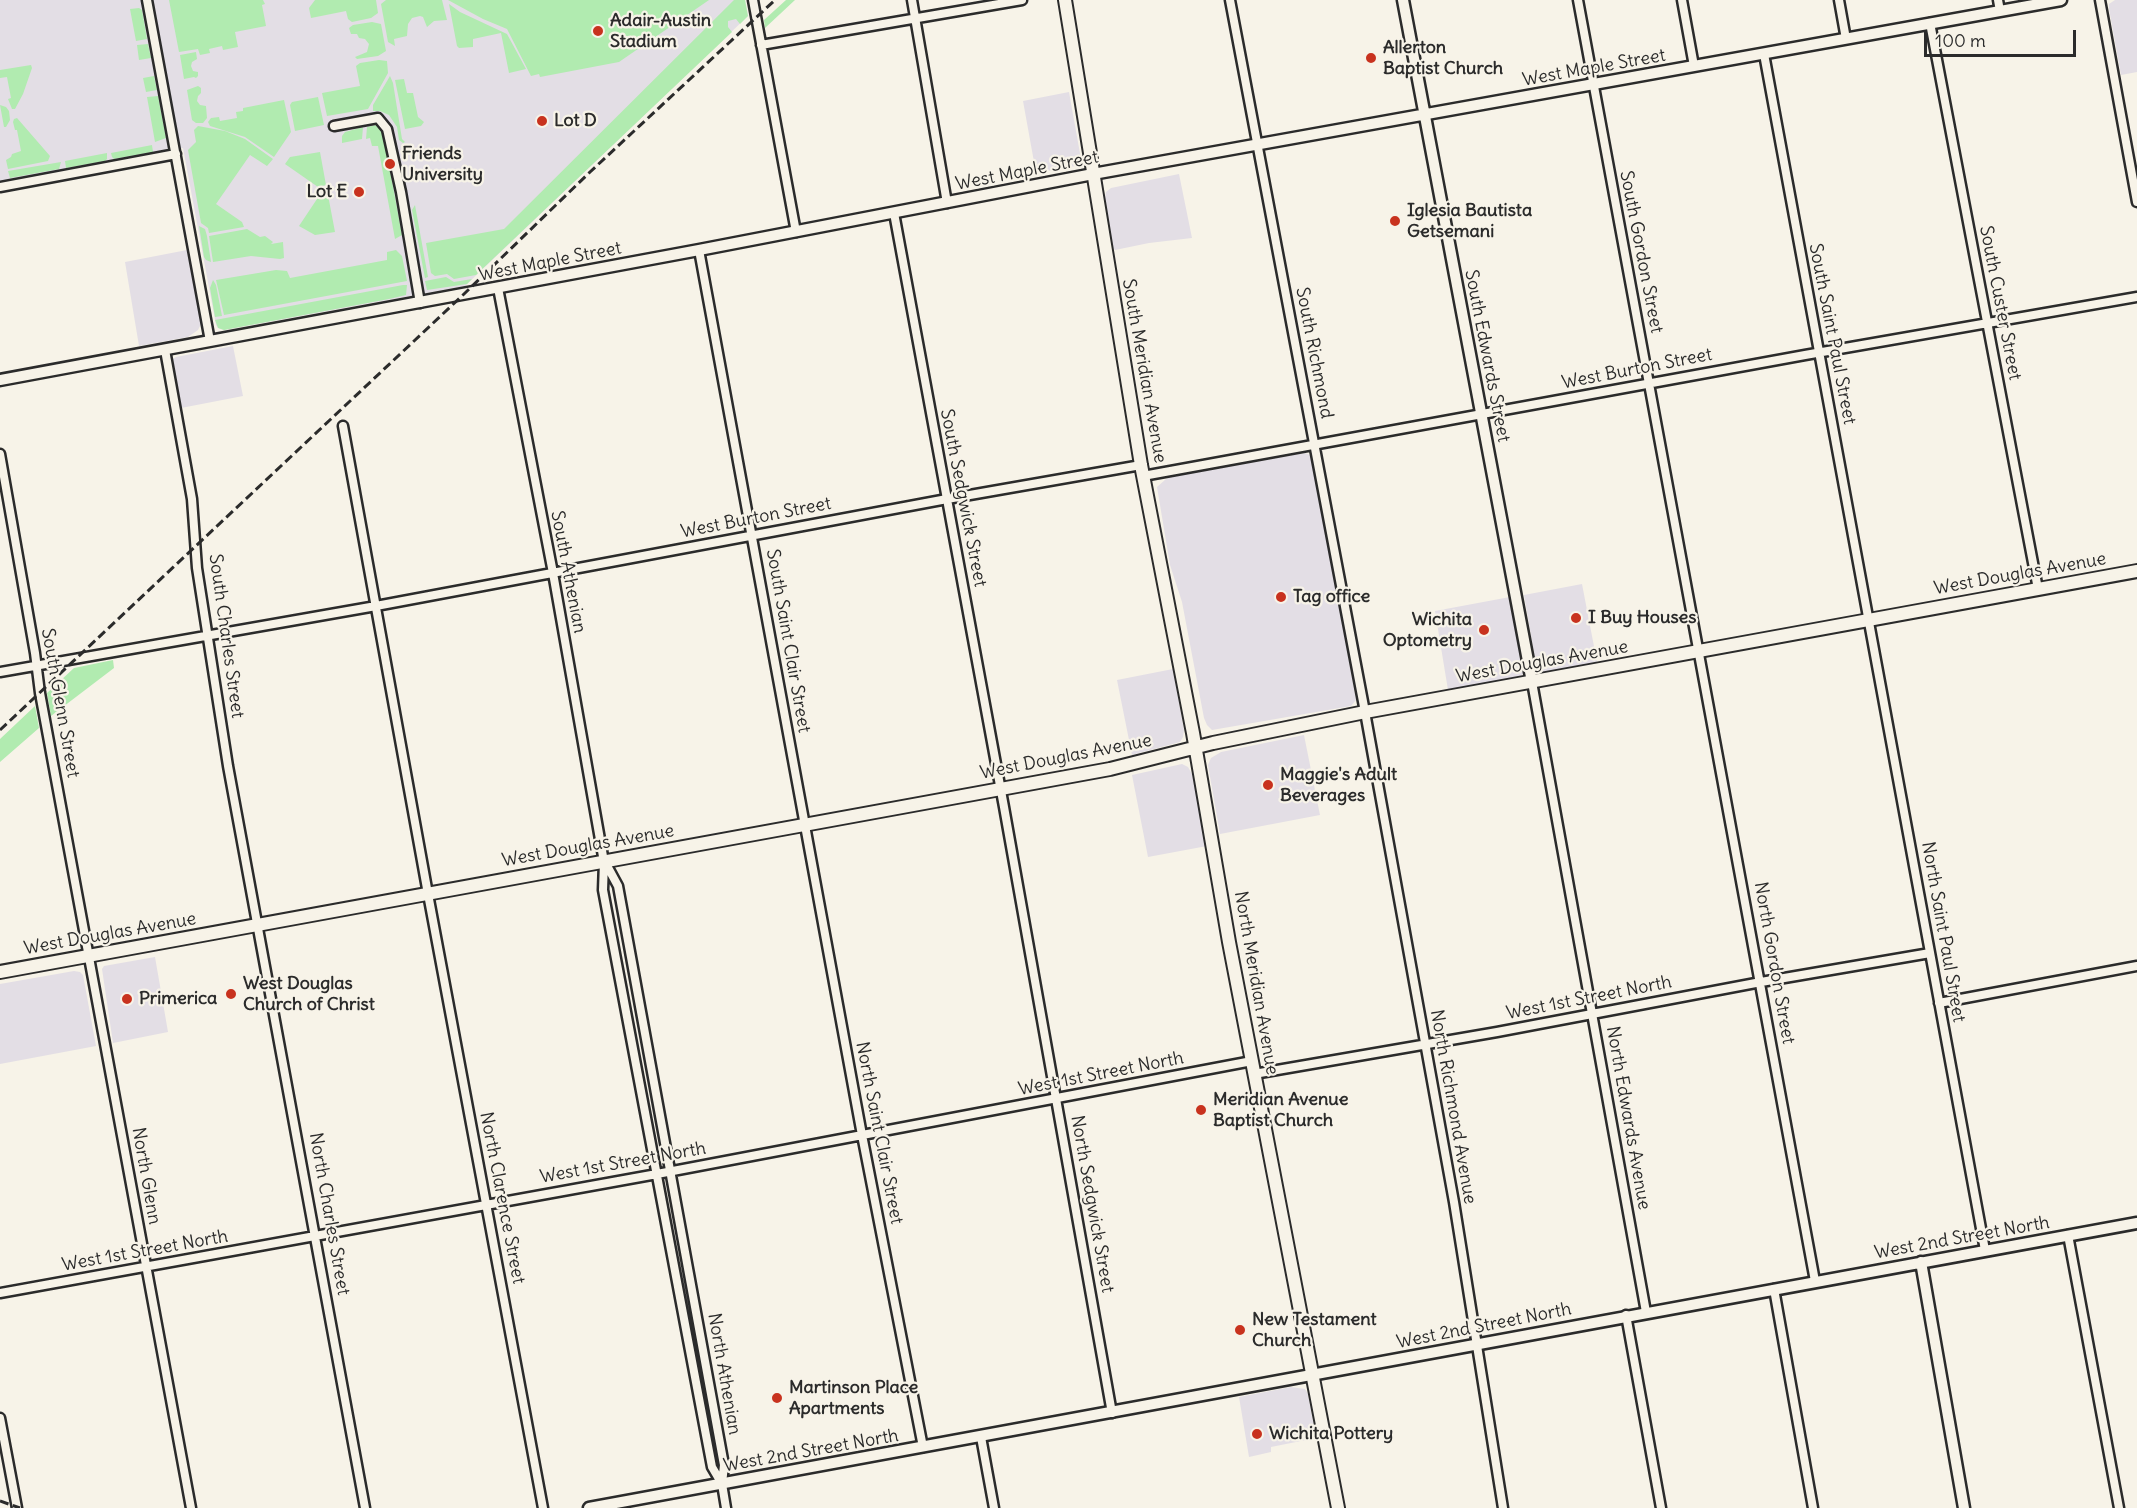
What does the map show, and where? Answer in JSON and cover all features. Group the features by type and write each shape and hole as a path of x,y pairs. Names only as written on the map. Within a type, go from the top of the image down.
{"main road":[{"name":"South Meridian Avenue","path":"1065,0 1142,470 1195,748"},
{"name":"West Douglas Avenue","path":"0,972 1110,769 1195,748 1365,712 2137,571"},
{"name":"North Meridian Avenue","path":"1195,748 1253,1068 1338,1508"}],"street":[{"path":"147,0 210,342"},
{"path":"753,0 796,232"},
{"path":"912,0 947,203"},
{"path":"760,45 1022,0"},
{"name":"South Richmond","path":"1230,0 1365,712"},
{"name":"South Edwards Street","path":"1403,0 1532,682"},
{"name":"South Gordon Street","path":"1578,0 1700,651"},
{"path":"1682,0 1694,66"},
{"path":"1839,0 1846,39"},
{"name":"West Maple Street","path":"0,380 420,303 1093,174 1846,39 1930,23 1999,5 2061,0"},
{"path":"2100,0 2137,202"},
{"name":"South Custer Street","path":"1930,23 2038,589"},
{"name":"South Saint Paul Street","path":"1764,54 1869,620"},
{"path":"334,126 378,118 387,129 401,192 420,303"},
{"path":"0,187 176,154"},
{"name":"South Sedgwick Street","path":"894,213 1001,789"},
{"name":"South Saint Clair Street","path":"699,250 805,825"},
{"name":"South Athenian","path":"498,288 553,573 604,862"},
{"name":"West Burton Street","path":"0,672 376,606 947,499 1314,445 2137,297"},
{"name":"South Charles Street","path":"165,350 192,499 197,568 228,766 259,925"},
{"name":"North Clarence Street","path":"343,426 543,1508"},
{"name":"South Glenn Street","path":"0,454 40,693 89,956"},
{"name":"North Saint Paul Street","path":"1869,620 1985,1250"},
{"name":"North Gordon Street","path":"1700,651 1815,1281"},
{"name":"North Edwards Avenue","path":"1532,682 1646,1312"},
{"name":"North Richmond Avenue","path":"1365,712 1454,1202 1503,1508"},
{"name":"North Sedgwick Street","path":"1001,789 1112,1413"},
{"name":"North Saint Clair Street","path":"805,825 923,1447"},
{"name":"North Athenian","path":"604,862 618,886 724,1465 722,1484"},
{"name":"North Athenian","path":"604,862 603,890 712,1467 722,1484"},
{"name":"North Charles Street","path":"259,925 365,1508"},
{"name":"West 1st Street North","path":"0,1293 486,1206 1057,1099 1253,1068 1424,1045 1930,953"},
{"name":"North Glenn","path":"89,956 191,1508"},
{"path":"1940,1003 2137,966"},
{"name":"West 2nd Street North","path":"589,1508 2137,1222"},
{"path":"2068,1235 2118,1508"},
{"path":"1921,1262 1964,1508"},
{"path":"1774,1289 1813,1508"},
{"path":"1626,1315 1661,1508"},
{"path":"0,1418 17,1508"},
{"path":"981,1437 994,1508"},
{"path":"722,1484 726,1508"}],"shaded area":[{"name":"Friends University","path":"0,0 745,0 748,16 465,286 224,330 216,325 183,148 0,181"},
{"path":"2115,0 2137,0 2137,72 2121,75 2109,9 2109,4"},
{"path":"1069,92 1081,159 1076,166 1036,173 1023,101"},
{"path":"1179,174 1192,238 1115,250 1112,247 1104,205 1106,192 1111,188"},
{"path":"187,250 201,324 198,330 188,337 139,346 125,262"},
{"path":"233,346 243,396 181,408 173,359"},
{"path":"1305,453 1312,459 1356,700 1351,706 1212,730 1204,718 1182,602 1170,565 1157,487 1171,477"},
{"path":"1582,584 1597,662 1537,671 1524,595"},
{"path":"1510,597 1523,674 1448,690 1435,611"},
{"path":"1173,669 1184,730 1183,737 1180,742 1132,755 1117,680"},
{"path":"1304,735 1320,815 1220,834 1208,765 1211,758 1221,752"},
{"path":"1182,764 1188,767 1192,774 1207,846 1148,857 1132,775"},
{"path":"155,957 168,1032 113,1043 102,969 104,966"},
{"path":"74,971 83,975 96,1046 0,1064 0,984"},
{"path":"1291,1387 1305,1389 1308,1394 1316,1438 1271,1447 1271,1452 1249,1457 1239,1397"}],"green space":[{"path":"169,0 263,0 266,26 235,32 238,47 223,50 222,46 209,49 210,53 200,55 198,49 179,52"},
{"path":"315,0 376,0 378,13 371,18 352,22 348,19 346,11 311,18 309,8"},
{"path":"386,0 442,0 447,20 434,21 427,27 423,17 412,18 408,24 407,36 394,39 395,46 388,42 381,4"},
{"name":"Adair-Austin Stadium","path":"448,0 709,0 619,62 540,77 539,74 531,76 507,29"},
{"path":"734,0 745,0 748,16 740,24 736,19 728,21 728,27 732,32 476,275 454,279 447,274 435,276 431,273 426,243 504,229"},
{"path":"786,0 795,0 765,28 764,20"},
{"path":"449,4 460,12 507,34 526,69 509,73 501,33 473,39 473,47 459,48"},
{"path":"130,9 142,10 147,39 136,41"},
{"path":"372,22 381,24 386,51 378,56 357,59 355,57 367,52 369,44 357,34 351,34 349,28 353,25"},
{"path":"148,44 151,58 139,60 137,45"},
{"path":"196,52 197,59 192,62 191,66 193,71 198,72 198,76 184,79 180,55"},
{"path":"387,61 388,73 368,109 327,116 322,93 360,86 356,66 360,63"},
{"path":"31,65 23,94 15,109 12,109 8,99 11,98 7,77 0,78 0,70"},
{"path":"154,76 157,90 146,92 143,78"},
{"path":"390,76 402,139 405,142 403,143 399,140 397,127 389,115 373,111 373,105"},
{"path":"404,79 407,93 413,93 418,117 424,122 421,126 405,129 395,80"},
{"path":"198,86 201,88 201,93 197,101 200,105 206,106 207,118 203,123 196,123 192,120 187,90"},
{"path":"158,96 166,138 155,142 147,97"},
{"path":"318,97 324,125 295,131 290,105 292,102"},
{"path":"284,100 291,132 274,157 245,137 210,126 208,122 211,118 219,117 220,121 237,118 236,112 243,111 243,108"},
{"path":"0,105 9,111 10,120 6,127 4,127"},
{"path":"17,118 50,156 48,161 8,169 6,160 12,154 21,151 13,122"},
{"path":"376,125 382,128 402,235 395,239 378,146 372,146 370,138 366,139 367,127"},
{"path":"198,126 225,131 245,139 273,159 267,166 250,155 216,204 242,222 244,227 209,233 208,228 201,223 188,150 196,142 194,130"},
{"path":"363,127 362,139 342,143 342,136 345,132"},
{"path":"152,145 153,152 114,159 111,153"},
{"path":"320,152 326,185 318,187 285,164 290,157"},
{"path":"107,153 105,161 66,168 65,161"},
{"path":"61,162 59,169 10,178 8,171"},
{"path":"328,195 335,232 315,235 299,226 319,196"},
{"path":"415,205 428,277 425,278 412,210"},
{"path":"199,226 205,229 211,262 204,257"},
{"path":"247,229 260,237 265,236 273,242 271,244 283,242 284,258 251,256 213,262 209,236"},
{"path":"396,250 402,256 407,281 224,315 216,280 276,270 287,271 290,278 387,260 387,252"},
{"path":"446,277 454,282 472,279 467,284 427,290 425,281"},
{"path":"213,280 222,316 215,317 210,288"},
{"path":"407,285 406,295 224,330 218,328 215,320"},
{"path":"113,660 114,668 51,716 47,693 74,668"},
{"path":"35,706 39,728 0,762 0,739"}],"railway":[{"path":"0,730 775,0"},
{"path":"0,1501 20,1508"}],"place":[{"name":"Adair-Austin Stadium","path":"598,31"},
{"name":"Allerton Baptist Church","path":"1371,58"},
{"name":"Lot D","path":"542,121"},
{"name":"Friends University","path":"390,164"},
{"name":"Lot E","path":"359,192"},
{"name":"Iglesia Bautista Getsemani","path":"1395,221"},
{"name":"Tag office","path":"1281,597"},
{"name":"I Buy Houses","path":"1576,618"},
{"name":"Wichita Optometry","path":"1484,630"},
{"name":"Maggie's Adult Beverages","path":"1268,785"},
{"name":"West Douglas Church of Christ","path":"231,994"},
{"name":"Primerica","path":"127,999"},
{"name":"Meridian Avenue Baptist Church","path":"1201,1110"},
{"name":"New Testament Church","path":"1240,1330"},
{"name":"Martinson Place Apartments","path":"777,1398"},
{"name":"Wichita Pottery","path":"1257,1434"}]}
